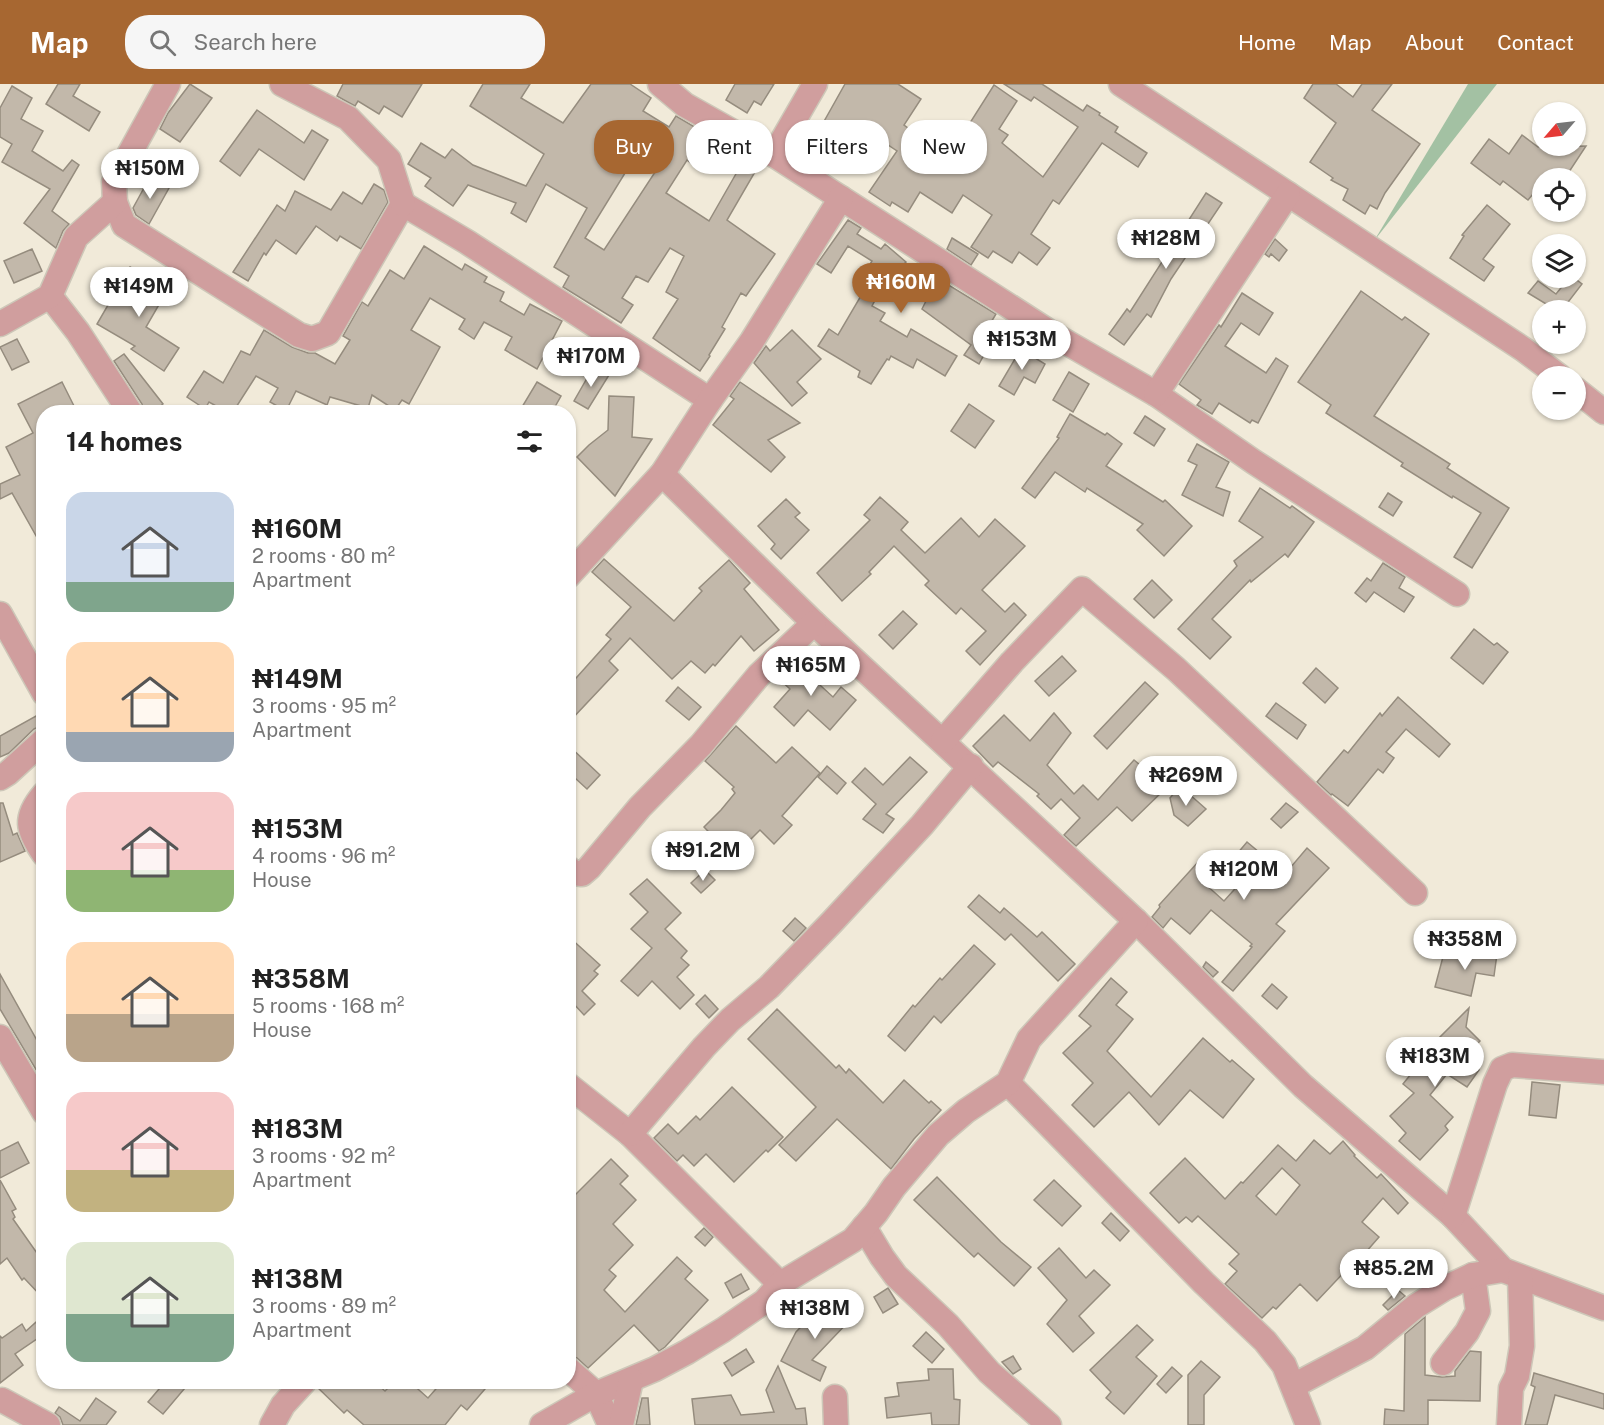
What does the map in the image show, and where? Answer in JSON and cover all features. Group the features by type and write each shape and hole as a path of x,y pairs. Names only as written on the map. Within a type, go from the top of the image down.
{"street":[{"path":"168,84 114,182 115,202 124,225 299,335 312,339 328,333 403,204"},
{"path":"282,84 348,118 390,160 403,204 467,242 710,400"},
{"path":"660,84 685,105 774,155 1059,338 1156,394 1254,462 1457,594"},
{"path":"774,155 815,84"},
{"path":"1121,84 1523,349 1545,366"},
{"path":"1156,394 1288,194"},
{"path":"576,567 662,474 752,341 841,198"},
{"path":"0,324 51,296 76,237 115,202"},
{"path":"51,296 78,332 125,405"},
{"path":"1586,398 1604,412"},
{"path":"662,474 814,623 1136,921 1303,1086 1453,1216 1494,1263 1512,1274 1604,1308"},
{"path":"943,741 1012,662 1082,589 1176,669 1415,893"},
{"path":"0,614 36,679"},
{"path":"576,873 582,873 589,868 640,807 701,745 759,675 814,623"},
{"path":"0,778 36,747"},
{"path":"630,1134 704,1047 730,1020 769,987 832,922 922,825 971,766"},
{"path":"36,803 32,808 30,823 36,842"},
{"path":"542,1425 596,1394 631,1380 687,1352 765,1301 780,1284 853,1240 938,1135 966,1111 1008,1083 1029,1039 1136,921"},
{"path":"0,1037 36,1098"},
{"path":"1453,1216 1495,1084 1502,1070 1512,1065 1604,1072"},
{"path":"1008,1083 1196,1275 1265,1341 1284,1365 1308,1425"},
{"path":"576,1091 630,1134 780,1284"},
{"path":"864,1227 896,1276 948,1325 989,1372 1049,1425"},
{"path":"1293,1386 1365,1348 1416,1306 1445,1288 1473,1275 1512,1274"},
{"path":"1509,1425 1511,1388 1518,1370 1522,1346 1512,1274"},
{"path":"1443,1363 1467,1332 1478,1311 1473,1275"},
{"path":"576,1376 596,1394 610,1425"},
{"path":"621,1425 631,1380"},
{"path":"272,1425 284,1405 298,1389"},
{"path":"835,1397 836,1425"},
{"path":"1,1401 48,1425"}],"green space":[{"path":"1468,84 1497,84 1374,241"}],"building":[{"path":"58,84 80,84 73,96 100,112 89,131 46,104"},
{"path":"190,84 212,98 180,142 160,129 168,113"},
{"path":"343,84 422,84 402,117 384,106 379,114 358,101 355,106 344,100 337,96"},
{"path":"483,84 530,84 521,98 563,123 591,84 630,84 651,98 643,111 658,120 594,120 594,174 624,174 585,238 604,250 654,174 674,174 673,120 676,116 686,122 686,162 666,193 709,221 736,174 754,174 727,220 775,254 746,296 741,293 722,327 725,329 700,371 653,338 678,299 666,292 684,256 670,248 648,282 636,276 622,298 633,305 621,323 563,287 569,276 554,267 587,208 546,184 526,222 511,213 516,203 468,185 453,206 425,186 431,178 408,164 421,143 445,158 452,149 473,165 526,186 544,154 470,106"},
{"path":"735,84 774,84 761,105 754,101 747,113 726,100"},
{"path":"845,84 898,84 921,99 907,120 901,120 901,174 987,174 987,120 972,120 994,85 1017,101 999,129 1008,135 1002,143 1043,177 1078,127 1034,97 1031,101 1004,84 1042,84 1083,111 1087,105 1100,113 1099,115 1118,127 1115,132 1147,153 1138,167 1102,143 1059,204 1053,200 1031,234 1050,248 1037,265 1019,252 1012,263 993,251 988,258 971,247 992,215 963,195 952,213 920,192 908,212 892,202 890,206 869,192 881,174 889,174 889,163 897,151 889,146 889,120 825,120"},
{"path":"1313,84 1336,84 1353,97 1362,84 1392,84 1372,110 1420,144 1385,193 1377,209 1370,205 1365,214 1343,200 1348,189 1331,180 1333,178 1310,162 1336,123 1304,98"},
{"path":"12,86 32,98 21,119 43,131 32,151 63,171 72,160 79,165 52,211 69,224 63,231 56,248 24,223 50,189 2,162 12,144 0,137 0,108"},
{"path":"257,110 304,143 312,130 328,140 304,180 259,149 240,176 220,161"},
{"path":"1522,135 1532,142 1532,156 1579,156 1572,168 1532,168 1532,195 1528,200 1503,181 1500,185 1471,163 1489,139 1509,154"},
{"path":"150,177 169,188 149,224 136,215 133,208"},
{"path":"374,184 384,190 388,202 361,249 340,236 337,241 316,226 296,254 276,240 266,255 264,253 248,281 233,272 277,205 285,211 295,191 331,210 343,192 362,204"},
{"path":"1206,193 1222,203 1171,279 1151,317 1147,314 1124,345 1109,334 1127,309 1130,312"},
{"path":"1487,205 1510,224 1483,259 1494,267 1484,281 1450,258 1464,236 1462,235"},
{"path":"848,220 861,228 857,234 881,249 885,244 906,262 903,265 930,284 934,276 996,314 990,324 998,329 979,364 964,355 971,345 922,309 927,299 907,285 901,294 885,282 872,306 885,313 880,321 907,337 911,329 957,356 945,376 917,359 913,368 891,356 871,384 858,377 860,371 818,346 829,329 838,335 865,289 858,285 872,261 848,246 831,273 817,264"},
{"path":"952,238 978,254 971,265 947,249"},
{"path":"1275,239 1287,250 1279,261 1271,254 1269,257 1265,254"},
{"path":"424,246 462,270 465,264 487,277 484,282 504,292 500,301 524,315 530,304 562,321 537,369 505,350 512,337 484,322 474,339 459,329 465,319 430,298 411,330 440,347 409,404 402,400 398,405 387,405 372,395 369,405 358,405 330,397 327,405 296,391 289,405 275,405 270,402 278,388 256,376 237,405 214,405 209,402 207,405 199,405 187,397 204,371 223,383 241,351 250,355 264,330 292,347 315,353 335,364 350,340 343,336 362,302 368,306 390,270 404,279"},
{"path":"32,249 42,271 14,283 4,261"},
{"path":"130,267 168,289 146,327 179,348 164,371 131,349 135,346 97,324"},
{"path":"1532,288 1548,288 1556,294 1561,288 1579,288 1570,300 1540,300 1528,293"},
{"path":"1361,291 1402,320 1405,317 1429,334 1374,416 1450,464 1447,468 1509,508 1472,568 1454,557 1481,513 1401,466 1403,463 1326,413 1331,405 1298,382"},
{"path":"1242,293 1273,313 1259,335 1241,323 1225,346 1266,373 1276,358 1288,366 1258,423 1252,420 1250,423 1219,403 1212,414 1197,405 1201,400 1179,384 1219,325 1221,327"},
{"path":"792,330 821,359 797,382 807,393 792,406 754,363 766,346 770,351"},
{"path":"17,339 29,362 12,370 0,347"},
{"path":"1022,347 1045,364 1035,383 1024,377 1014,395 999,386"},
{"path":"124,354 163,404 142,405 114,361"},
{"path":"594,366 609,375 588,409 574,401"},
{"path":"1069,372 1089,384 1073,412 1053,400"},
{"path":"62,382 74,405 36,405 36,536 12,493 0,499 0,484 20,475 6,447 33,433 18,404"},
{"path":"537,382 561,396 556,405 523,405"},
{"path":"740,382 800,423 768,440 785,457 771,472 713,425 734,399 730,396"},
{"path":"609,396 634,397 632,437 652,439 615,496 577,457 608,430"},
{"path":"969,404 994,421 975,448 951,431"},
{"path":"1070,414 1105,435 1107,433 1122,444 1106,466 1163,502 1165,500 1192,526 1164,556 1137,530 1143,524 1087,488 1085,492 1055,472 1035,498 1022,488 1059,438 1057,437"},
{"path":"1145,416 1165,429 1154,446 1134,433"},
{"path":"1197,444 1229,462 1216,487 1230,492 1223,516 1182,495 1197,465 1188,461"},
{"path":"1260,488 1290,508 1292,506 1314,522 1288,557 1285,554 1251,582 1250,580 1212,619 1231,637 1210,659 1178,629 1237,566 1234,561 1263,537 1239,521"},
{"path":"1388,493 1402,502 1393,516 1379,507"},
{"path":"880,497 908,522 901,530 925,553 961,518 979,537 995,519 1025,546 982,590 1005,612 1014,603 1026,615 980,665 966,651 986,631 961,608 956,614 925,585 929,581 894,546 869,572 871,574 842,601 817,573 870,520 864,515"},
{"path":"786,499 800,513 795,517 809,530 781,559 771,549 775,544 758,526"},
{"path":"604,559 674,621 702,591 699,588 729,560 750,583 744,589 779,630 754,651 741,636 715,666 713,664 705,673 691,661 672,679 630,638 609,661 618,670 576,715 576,678 611,639 606,635 631,607 592,572"},
{"path":"1383,563 1405,577 1399,588 1414,597 1404,612 1374,592 1366,602 1355,593 1367,578 1371,581"},
{"path":"1152,580 1172,600 1154,618 1134,599"},
{"path":"903,611 917,624 893,649 879,635"},
{"path":"1474,629 1494,645 1497,643 1508,652 1483,684 1451,658"},
{"path":"801,656 814,668 809,675 833,697 841,687 856,700 830,730 808,710 794,726 774,707 790,689 779,679"},
{"path":"1062,656 1076,671 1049,696 1035,681"},
{"path":"1316,668 1338,688 1325,703 1303,683"},
{"path":"1145,682 1158,694 1107,749 1094,736"},
{"path":"678,687 701,707 689,720 666,701"},
{"path":"1398,697 1450,744 1439,757 1406,729 1386,752 1394,758 1383,773 1378,769 1348,806 1317,782 1344,750 1348,753 1380,713 1382,716"},
{"path":"1276,703 1306,725 1297,739 1266,716"},
{"path":"1054,713 1071,733 1047,765 1074,794 1083,785 1098,800 1134,760 1167,787 1132,821 1117,807 1076,846 1064,835 1080,818 1061,799 1051,809 1037,796 1039,794 998,762 993,767 973,746 1004,715 1030,741"},
{"path":"36,716 36,728 9,753 0,757 0,736"},
{"path":"736,726 776,763 792,747 820,773 782,816 792,825 774,844 760,830 733,857 704,827 735,793 732,789 734,787 705,761"},
{"path":"576,752 600,775 587,789 576,779"},
{"path":"910,757 927,772 886,814 894,819 883,833 863,819 876,804 852,782 865,768 883,785"},
{"path":"827,766 846,783 837,794 818,777"},
{"path":"1180,786 1206,809 1188,826 1174,815 1170,798"},
{"path":"0,803 3,803 13,835 17,833 25,851 0,862"},
{"path":"1286,803 1298,812 1281,828 1271,819"},
{"path":"1247,842 1285,874 1307,848 1329,868 1276,924 1285,931 1233,991 1222,982 1252,947 1250,946 1252,944 1211,910 1190,934 1171,918 1163,928 1152,917 1160,907 1159,905 1199,861 1213,873 1204,883 1224,901 1242,881 1226,867"},
{"path":"705,870 715,880 701,893 691,883"},
{"path":"647,879 681,913 665,929 687,951 681,958 689,965 677,977 694,995 680,1009 652,981 638,996 621,981 652,948 631,929 648,912 630,894"},
{"path":"979,895 1000,913 1004,908 1037,937 1042,932 1075,964 1058,981 1011,934 1005,940 968,907"},
{"path":"795,918 806,928 794,941 783,931"},
{"path":"576,943 600,965 594,971 598,974 582,991 595,1004 584,1015 576,1006"},
{"path":"974,945 995,964 941,1023 934,1016 905,1051 888,1036 913,1005 915,1007 940,978 942,980"},
{"path":"1469,950 1497,954 1494,976 1476,973 1471,996 1435,987 1444,953 1468,959"},
{"path":"1206,962 1218,972 1213,977 1203,967"},
{"path":"0,974 36,1039 36,1070 0,1009"},
{"path":"1111,978 1127,992 1116,1005 1133,1019 1107,1051 1151,1097 1203,1038 1254,1079 1223,1118 1190,1090 1159,1125 1129,1092 1094,1127 1072,1105 1093,1083 1063,1053 1091,1026 1079,1016"},
{"path":"1272,984 1287,997 1277,1009 1262,996"},
{"path":"705,995 718,1009 709,1018 696,1004"},
{"path":"1469,1008 1466,1027 1480,1041 1464,1057 1479,1070 1467,1087 1447,1074 1430,1095 1453,1117 1445,1126 1448,1130 1420,1160 1399,1141 1406,1133 1390,1116 1414,1093 1403,1084 1432,1048 1431,1046"},
{"path":"777,1009 836,1068 839,1065 846,1073 849,1069 883,1103 904,1080 929,1103 931,1101 941,1110 914,1139 891,1169 837,1119 796,1161 779,1145 816,1107 748,1039"},
{"path":"1532,1082 1560,1085 1556,1118 1529,1115"},
{"path":"732,1087 783,1137 768,1152 766,1150 734,1182 706,1154 694,1166 683,1155 677,1161 654,1138 668,1124 678,1134 696,1116 700,1120"},
{"path":"1314,1140 1330,1154 1343,1141 1354,1156 1377,1178 1381,1174 1408,1203 1398,1214 1383,1198 1362,1222 1379,1237 1352,1268 1350,1266 1317,1301 1300,1284 1276,1309 1273,1307 1262,1318 1225,1284 1237,1271 1229,1264 1239,1254 1198,1216 1192,1222 1186,1217 1179,1223 1150,1193 1185,1158 1225,1199 1278,1145 1296,1161","holes":["1282,1168 1300,1185 1276,1215 1256,1196"]},
{"path":"18,1142 29,1163 0,1178 0,1151"},
{"path":"611,1159 628,1176 620,1184 636,1200 613,1224 633,1245 609,1270 616,1276 604,1290 625,1312 677,1257 692,1271 685,1279 708,1300 659,1351 634,1325 588,1368 576,1358 576,1194"},
{"path":"937,1177 1001,1242 1031,1267 1014,1286 978,1253 974,1257 914,1200"},
{"path":"0,1180 16,1209 12,1211 15,1217 13,1219 36,1252 36,1291 24,1278 22,1280 7,1258 0,1264"},
{"path":"1054,1180 1081,1206 1062,1226 1034,1200"},
{"path":"1111,1213 1129,1231 1120,1241 1102,1223"},
{"path":"704,1228 713,1237 705,1246 695,1237"},
{"path":"1059,1248 1086,1278 1094,1270 1110,1285 1079,1316 1094,1333 1073,1352 1047,1324 1067,1300 1038,1268"},
{"path":"741,1274 749,1289 733,1298 725,1283"},
{"path":"888,1288 898,1304 883,1313 874,1297"},
{"path":"1398,1290 1405,1296 1388,1310 1383,1305"},
{"path":"828,1299 850,1320 812,1360 826,1367 820,1381 781,1361 796,1332"},
{"path":"1425,1317 1425,1375 1455,1376 1455,1371 1470,1351 1481,1352 1480,1401 1428,1400 1428,1425 1384,1425 1385,1409 1404,1411 1405,1334"},
{"path":"36,1322 36,1340 15,1354 23,1365 0,1383 0,1336 2,1338 22,1324 26,1331"},
{"path":"1137,1325 1153,1340 1136,1357 1157,1376 1124,1414 1106,1398 1111,1392 1090,1370"},
{"path":"926,1332 944,1349 932,1363 913,1346"},
{"path":"746,1349 754,1362 732,1376 724,1363"},
{"path":"1013,1356 1021,1369 1013,1374 1002,1362"},
{"path":"1201,1361 1220,1377 1204,1395 1204,1425 1188,1425 1188,1375"},
{"path":"778,1366 796,1409 805,1408 807,1425 695,1425 692,1399 731,1395 741,1415 774,1412 766,1390"},
{"path":"1172,1367 1182,1376 1166,1393 1157,1384"},
{"path":"928,1369 953,1369 954,1399 960,1400 959,1425 932,1425 931,1413 887,1418 885,1398 899,1396 897,1383 929,1380"},
{"path":"1534,1373 1604,1394 1604,1409 1555,1395 1547,1425 1525,1425 1535,1387 1531,1385"},
{"path":"159,1389 184,1389 163,1414 148,1402"},
{"path":"319,1389 383,1389 385,1391 387,1389 418,1389 428,1398 436,1389 485,1389 467,1410 461,1405 445,1425 364,1425 347,1410 344,1413"},
{"path":"96,1398 116,1412 106,1425 63,1425 60,1417 55,1413 59,1407 80,1421"},
{"path":"642,1398 648,1398 650,1425 636,1425"}]}
